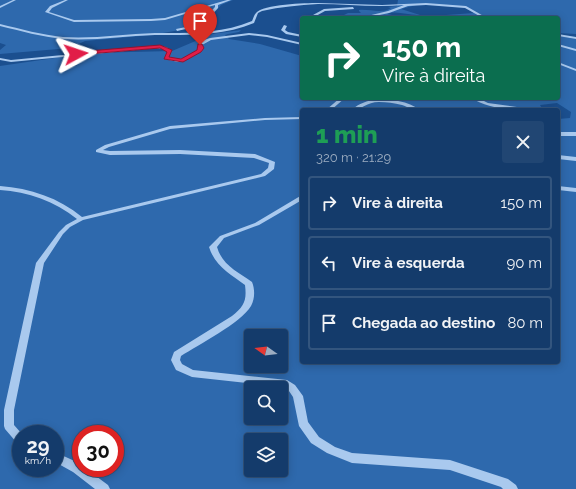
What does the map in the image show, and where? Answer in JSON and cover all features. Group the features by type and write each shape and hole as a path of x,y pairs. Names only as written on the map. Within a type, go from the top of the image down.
{"street":[{"path":"0,7 15,0"},
{"path":"67,0 51,7 47,12 74,21 161,20 230,0"},
{"path":"0,25 62,38 141,35 225,30 247,25 252,22 257,13 262,10 291,1 320,1 378,6"},
{"path":"141,35 194,26 204,20 210,12 217,7 216,4"},
{"path":"371,16 413,4"},
{"path":"315,16 324,10 413,4 461,6 470,9 482,16"},
{"path":"284,26 283,30 287,33 300,36"},
{"path":"225,30 239,34 267,36 300,44"},
{"path":"0,59 8,61 144,47 165,48 170,52 166,58 170,60 184,60 201,50 200,45 205,41 239,34"},
{"path":"560,35 576,38"},
{"path":"560,46 576,50"},
{"path":"0,65 8,61"},
{"path":"560,64 576,70"},
{"path":"330,108 340,100"},
{"path":"356,108 360,104 386,100 398,102 413,108"},
{"path":"478,100 487,104 516,108"},
{"path":"12,430 9,426 9,410 40,263 60,233 68,226 81,219 263,175 271,169 272,162 256,156 180,152 102,153 98,151 101,148 170,128 265,119 300,118"},
{"path":"560,134 576,134"},
{"path":"560,158 576,159"},
{"path":"0,188 18,189 60,205 71,210 81,219"},
{"path":"560,188 576,190"},
{"path":"300,198 257,224 222,237 213,247 215,256 220,263 249,284 251,294 247,306 229,321 177,354 175,360 178,367 192,373 284,383 292,388 298,396 303,423 315,440 331,450 352,458 450,465 504,483 512,489"},
{"path":"64,462 77,468 104,489"}],"shaded area":[{"path":"0,0 233,0 221,5 208,20 192,28 151,35 85,41 70,48 0,54 0,50 6,45 0,43"},
{"path":"398,0 576,0 576,34 560,33 560,16 446,16 474,13 465,7 420,4 401,9 420,15 391,13 387,14 398,16 342,16 348,13 361,13 359,10 384,11 391,8 388,7 397,6"},
{"path":"241,30 239,32 225,35 229,39 260,44 300,55 300,100 560,100 560,36 576,39 576,489 0,489 0,66 89,53 172,51 212,34"}],"route":[{"path":"76,54 85,52 120,51 144,47 160,47 170,51 166,58 170,60 182,61 201,50 200,45"}]}
